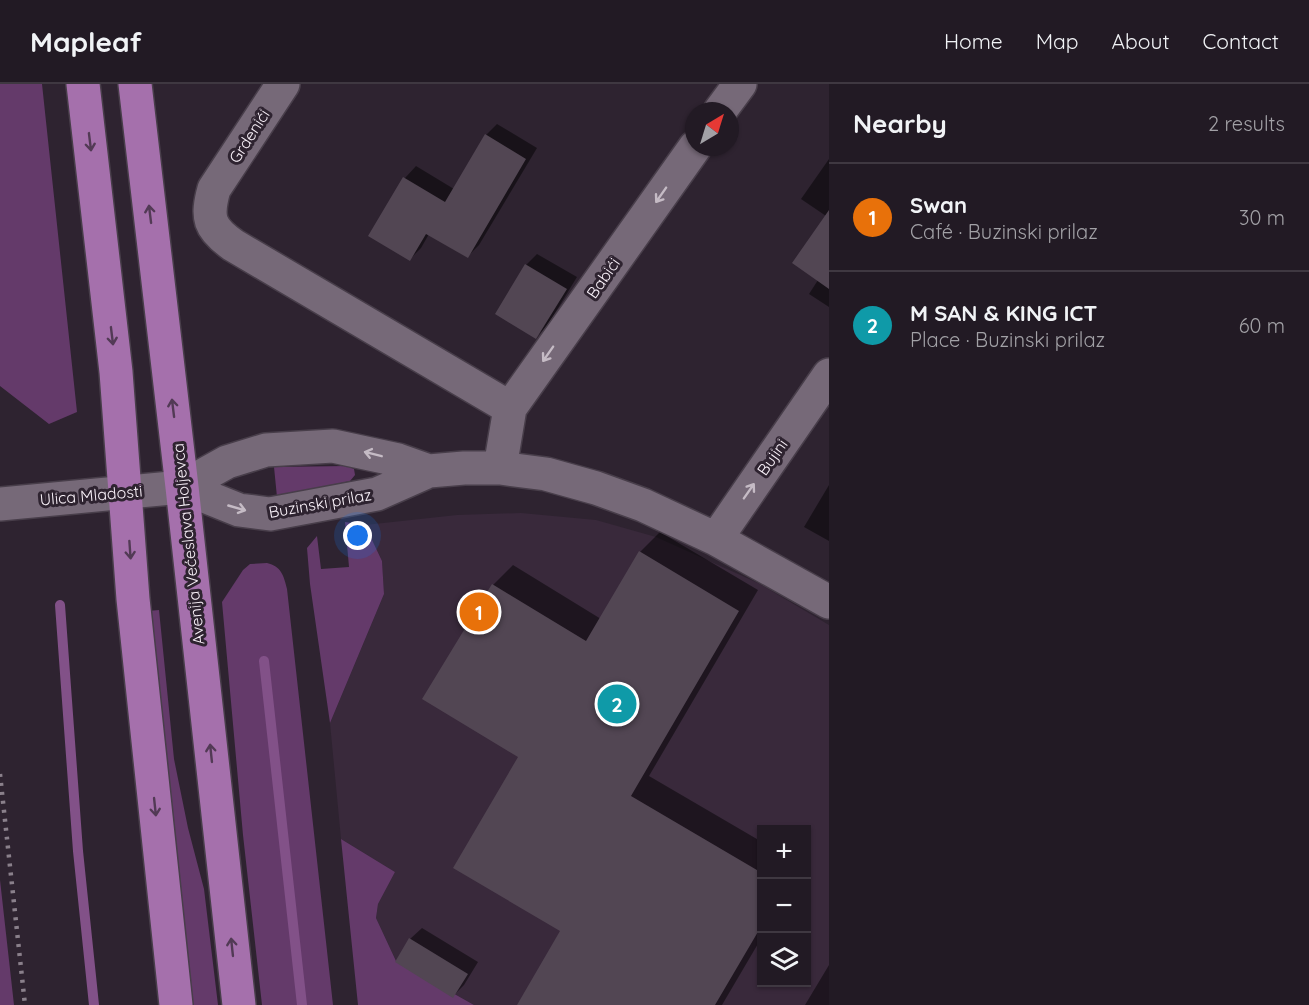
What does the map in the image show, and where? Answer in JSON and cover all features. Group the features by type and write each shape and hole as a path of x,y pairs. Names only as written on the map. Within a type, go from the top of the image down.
{"main road":[{"path":"83,84 116,372 133,599 176,1005"},
{"name":"Avenija Većeslava Holjevca","path":"135,84 239,1005"}],"street":[{"name":"Grdenići","path":"283,84 214,189 210,220 218,234 510,408"},
{"path":"727,102 740,84"},
{"name":"Babići","path":"510,408 689,156"},
{"name":"Bujini","path":"716,539 829,375"},
{"path":"500,468 510,408"},
{"name":"Buzinski prilaz","path":"182,487 227,462 266,450 333,446 398,460 429,471"},
{"name":"Buzinski prilaz","path":"182,487 239,510 270,514 377,494 429,471 500,468 546,474 596,488 643,505 716,539 829,602"},
{"name":"Ulica Mladosti","path":"0,504 182,487"}],"shaded area":[{"path":"0,84 42,84 77,412 49,424 0,386"},
{"path":"347,466 354,469 355,475 350,481 277,497 274,467"},
{"path":"521,513 596,520 656,537 758,583 829,625 829,1005 474,1005 396,961 376,918 378,904 395,872 341,839 330,723 384,594 382,561 365,525 457,515"},
{"path":"345,522 365,525 382,561 384,594 330,723 307,548 317,536 321,569 349,567"},
{"path":"267,563 276,566 281,572 287,589 333,1005 262,1005 243,835 222,602 243,570 250,564"},
{"path":"159,610 174,759 188,828 204,889 218,1005 192,1005 148,611"},
{"path":"341,839 395,872 378,904 376,918 396,961 474,1005 358,1005"},
{"path":"0,880 14,1005 0,1005"}],"building":[{"path":"485,134 526,159 468,258 426,234 410,261 368,236 403,177 445,202"},
{"path":"829,210 829,289 792,263"},
{"path":"525,264 567,289 536,339 495,314"},
{"path":"639,551 739,611 631,796 757,870 757,934 715,1005 517,1005 560,931 453,868 518,757 422,699 492,584 586,641"},
{"path":"409,938 468,974 453,998 395,962"}],"waterway":[{"path":"60,605 78,851 94,1005"},
{"path":"264,661 302,1005"}],"railway":[{"path":"0,774 25,1005"}],"place":[{"name":"Swan","path":"479,612"},
{"name":"M SAN & KING ICT","path":"617,704"}]}
